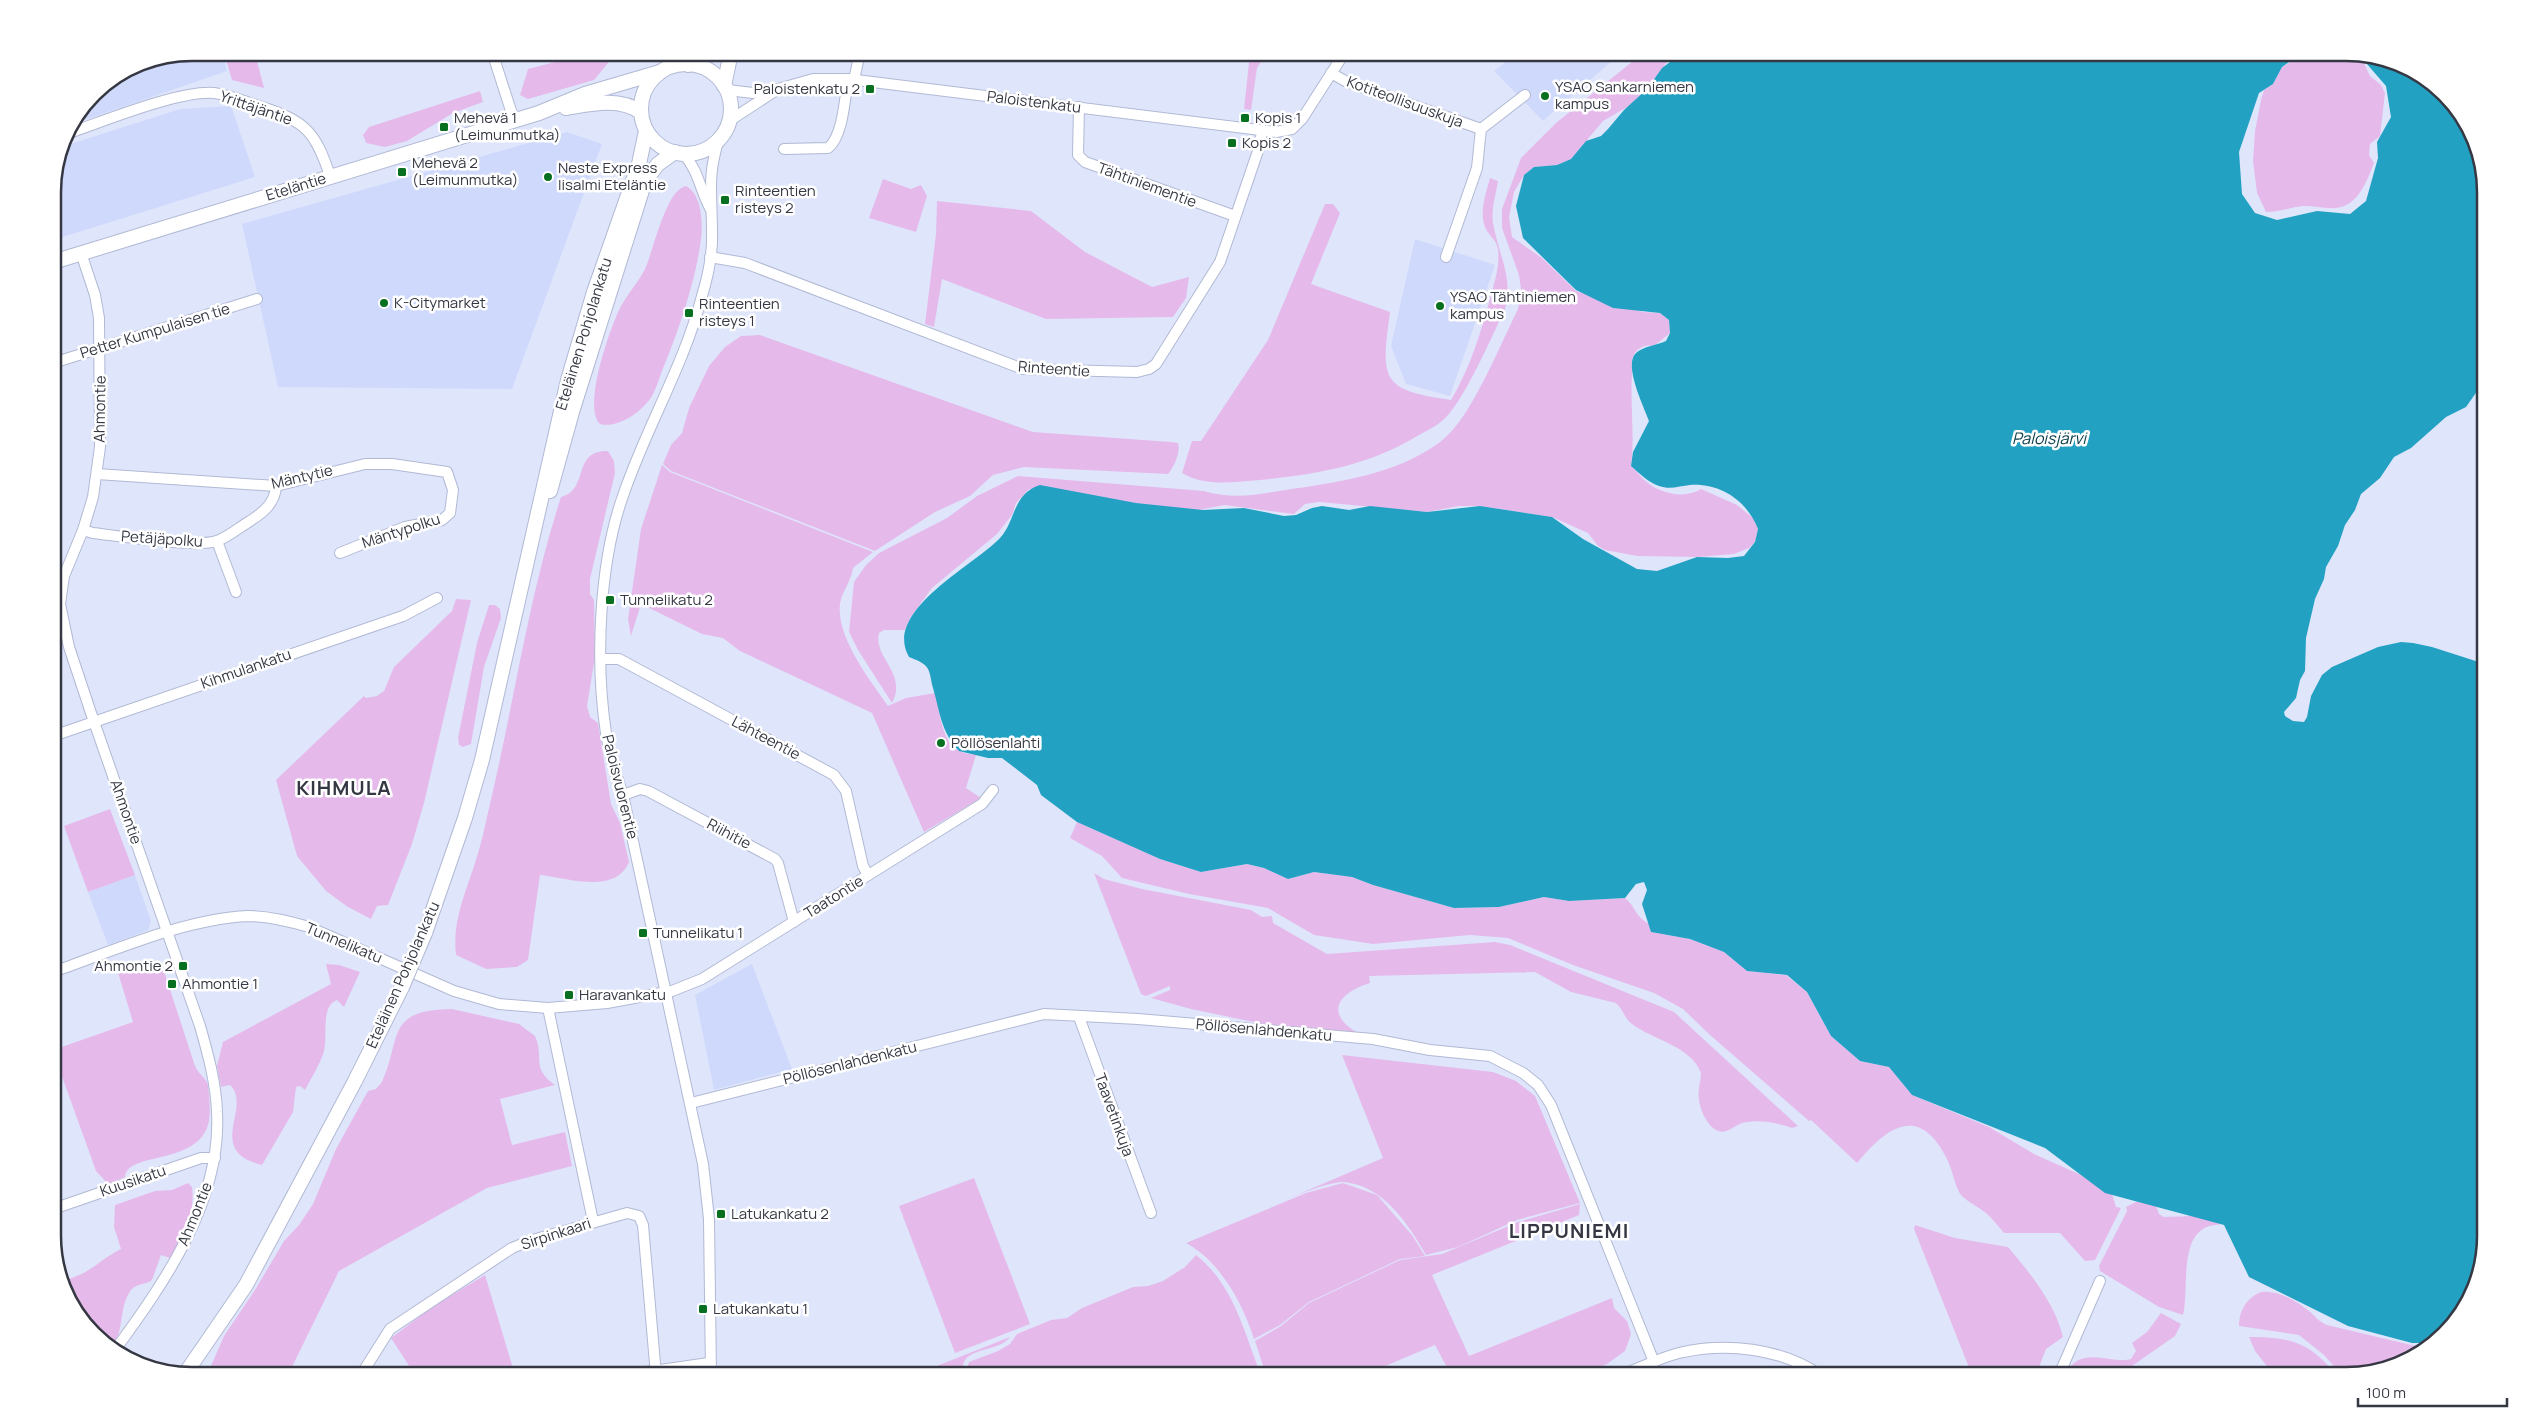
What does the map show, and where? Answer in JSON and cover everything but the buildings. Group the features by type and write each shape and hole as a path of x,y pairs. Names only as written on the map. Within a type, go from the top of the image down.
{"main road":[{"path":"688,65 694,61"},
{"path":"726,88 710,72 688,65 674,66 660,72 646,91 641,112 646,131 658,144 679,153 705,150 719,139 729,121 731,109 726,88 730,61"},
{"name":"Eteläntie","path":"62,259 539,113 585,94 660,72"},
{"name":"Eteläntie","path":"539,113 610,102 624,103 641,112"},
{"name":"Eteläinen Pohjolankatu","path":"190,1367 246,1285 355,1081 402,987 425,933 465,818 482,760 533,540 536,514 568,380 594,292 639,164 646,131"},
{"name":"Eteläinen Pohjolankatu","path":"533,540 543,518 572,412 642,189 652,170 664,158 679,153"}],"street":[{"path":"495,61 514,120"},
{"path":"784,149 828,148 833,144 838,135 857,61"},
{"path":"1331,73 1339,61"},
{"name":"Paloistenkatu","path":"726,88 753,93 778,89 813,79 851,79 1276,132 1292,129 1302,120 1331,73"},
{"name":"Kotiteollisuuskuja","path":"1331,73 1347,82 1480,129"},
{"name":"Paloistenkatu","path":"729,121 778,89"},
{"name":"Yrittäjäntie","path":"77,130 178,97 213,93 268,110 300,124 318,143 330,176"},
{"path":"1446,257 1477,168 1480,129 1525,94"},
{"name":"Tähtiniementie","path":"1079,107 1078,155 1085,162 1235,216"},
{"name":"Rinteentie","path":"710,257 745,263 1023,369 1137,372 1149,369 1156,364 1209,283 1220,262 1260,145 1262,130"},
{"name":"Paloisvuorentie","path":"709,1367 707,1194 691,1103 623,794 606,734 602,696 601,637 606,571 623,494 690,335 702,298 710,257 712,233 710,170 719,139"},
{"name":"Paloisvuorentie","path":"679,153 698,173 705,198 711,209"},
{"name":"Ahmontie","path":"62,583 83,530 97,474 101,422 101,348 95,295 81,253"},
{"name":"Petter Kumpulaisen tie","path":"62,360 257,299"},
{"name":"Mäntytie","path":"97,474 276,486 365,464 392,464 447,472"},
{"name":"Mäntypolku","path":"340,553 405,527 442,520 450,513 453,490 447,472"},
{"name":"Petäjäpolku","path":"83,530 93,534 182,542 217,541 259,515 270,505 276,495 276,486"},
{"path":"217,541 236,592"},
{"name":"Kihmulankatu","path":"62,733 403,616 437,598"},
{"name":"Ahmontie","path":"62,624 94,722 200,1026 212,1074 217,1112 215,1158 200,1206 179,1252 119,1344"},
{"name":"Lähteentie","path":"602,659 618,659 834,776 846,791 863,866 868,875"},
{"name":"Riihitie","path":"623,794 640,790 648,791 775,858 794,922"},
{"name":"Taatontie","path":"666,992 686,987 702,979 982,804 993,790"},
{"name":"Tunnelikatu","path":"62,969 167,932 231,918 269,917 309,927 454,991 499,1004 548,1008 607,1003 666,992"},
{"path":"548,1008 593,1221"},
{"name":"Pöllösenlahdenkatu","path":"691,1103 1044,1014 1138,1019 1373,1039 1430,1050 1490,1056 1523,1073 1538,1086 1551,1105 1654,1362"},
{"name":"Taavetinkuja","path":"1079,1017 1151,1213"},
{"name":"Kuusikatu","path":"62,1206 201,1158 215,1158"},
{"name":"Sirpinkaari","path":"367,1367 390,1329 512,1248 593,1221 634,1213 639,1216 643,1225 655,1367"},
{"path":"2063,1367 2100,1281"},
{"path":"1642,1367 1679,1353 1704,1349 1751,1349 1791,1360 1804,1367"},
{"path":"688,1367 709,1363"}],"shaded area":[{"path":"224,61 227,71 83,121 88,112 119,83 150,68 175,62"},
{"path":"226,61 257,61 264,88 232,80"},
{"path":"559,61 610,61 594,80 528,99 520,95 528,69"},
{"path":"1249,61 1262,61 1257,68 1251,110 1244,109"},
{"name":"YSAO Sankarniemen kampus","path":"1507,61 1612,61 1543,121 1494,71"},
{"path":"1633,61 1668,61 1648,88 1629,106 1603,121 1571,159 1557,165 1534,167 1524,175 1514,192 1509,217 1512,237 1542,258 1576,291 1643,312 1660,313 1669,320 1670,333 1654,346 1644,346 1639,349 1632,359 1633,444 1631,466 1646,481 1660,490 1674,494 1688,494 1701,489 1737,505 1753,518 1758,529 1755,542 1749,548 1734,554 1697,557 1637,556 1605,550 1598,546 1588,533 1552,517 1480,506 1459,506 1427,512 1319,502 1305,504 1294,514 1224,505 1194,511 1029,489 1016,503 1012,515 997,534 932,588 910,618 905,630 884,630 879,633 878,642 896,683 896,692 892,703 858,650 849,632 854,582 866,565 879,553 947,518 977,496 1018,476 1204,491 1237,496 1269,493 1353,479 1374,473 1414,458 1432,448 1448,435 1468,410 1518,309 1521,289 1519,275 1502,228 1502,209 1521,158 1556,123"},
{"path":"2293,61 2363,62 2370,76 2381,85 2385,93 2380,136 2370,144 2369,155 2374,163 2361,192 2344,206 2332,208 2304,206 2266,212 2257,193 2253,161 2255,131 2261,100 2264,90 2273,84 2282,67"},
{"path":"480,91 483,102 453,113 407,141 385,147 366,143 363,135 369,127"},
{"path":"231,106 255,177 62,237 62,175 71,144 180,109"},
{"path":"567,132 602,144 512,389 278,387 242,224"},
{"path":"1490,178 1498,181 1493,207 1493,223 1508,287 1505,309 1468,385 1442,421 1400,446 1381,454 1342,467 1302,475 1220,483 1200,480 1182,473 1192,441 1201,441 1268,340 1325,204 1333,204 1340,213 1311,284 1390,312 1386,353 1390,378 1398,386 1410,392 1451,400 1464,376 1474,351 1495,281 1498,256 1497,246 1483,221 1484,202"},
{"path":"883,179 911,189 921,185 927,196 916,232 869,218"},
{"path":"686,186 691,190 698,202 702,233 691,289 674,340 655,390 648,402 629,418 614,424 600,424 595,415 594,402 600,367 610,332 623,303 645,269 666,209 672,198 679,190"},
{"path":"937,201 1031,211 1085,252 1152,287 1189,277 1186,298 1173,317 1046,319 942,279 934,327 925,324 936,234"},
{"name":"YSAO Tähtiniemen kampus","path":"1415,239 1495,265 1450,396 1406,384 1391,346"},
{"path":"760,335 1033,432 1178,443 1178,455 1168,474 1024,467 993,475 970,496 935,512 875,551 671,471 663,464 671,445 682,433 689,408 709,366 725,347 741,336"},
{"path":"608,451 614,461 615,473 590,579 590,594 594,600 595,657 587,706 590,717 598,723 611,804 620,823 629,862 622,872 613,878 602,881 577,881 540,875 528,960 517,967 486,969 456,955 456,931 460,908 483,836 530,612 549,535 561,497 570,493 575,487 589,457 597,452"},
{"path":"662,465 670,472 873,552 853,568 841,599 840,617 849,644 864,671 888,706 906,698 935,693 942,725 949,741 962,752 976,755 966,788 981,798 924,832 872,713 740,651 723,638 702,634 641,604 631,636 628,619 641,529"},
{"path":"456,599 471,600 424,803 412,844 388,905 377,906 371,919 348,907 326,891 297,856 276,780 364,696 366,698 377,696 384,691 394,667 452,611"},
{"path":"489,605 495,605 500,609 501,618 484,667 471,744 463,747 459,745 458,738 477,643"},
{"path":"110,809 135,875 88,892 64,826"},
{"path":"1077,822 1160,859 1201,872 1247,864 1264,868 1288,879 1314,872 1352,877 1373,885 1454,908 1499,907 1544,897 1569,901 1625,898 1640,917 1649,924 1651,932 1690,939 1724,952 1747,971 1786,975 1807,992 1831,1036 1860,1061 1889,1067 1912,1095 1989,1127 2034,1154 2081,1175 2112,1194 2116,1207 2121,1208 2095,1260 2085,1261 2060,1233 2004,1233 1986,1213 1961,1195 1947,1159 1936,1142 1925,1131 1914,1126 1903,1126 1891,1131 1868,1150 1857,1163 1811,1120 1809,1121 1683,1009 1654,993 1573,965 1508,938 1470,935 1373,944 1314,935 1268,908 1189,894 1122,878 1102,856 1070,838"},
{"path":"1094,873 1104,879 1142,889 1251,910 1262,917 1272,916 1273,923 1327,954 1495,942 1510,945 1674,1012 1798,1126 1792,1128 1770,1122 1753,1121 1726,1131 1716,1130 1707,1122 1704,1116 1699,1096 1701,1073 1689,1056 1671,1044 1632,1024 1616,1003 1571,992 1535,972 1369,976 1370,983 1350,992 1339,1005 1338,1012 1341,1019 1360,1034 1273,1026 1191,1009 1151,998 1170,990 1170,986 1146,996 1141,994"},
{"path":"135,875 151,921 148,930 108,945 88,892"},
{"path":"326,964 339,965 360,972 344,1007 337,1000 328,1009 325,1045 320,1061 305,1090 300,1086 296,1087 293,1112 262,1165 245,1158 236,1150 232,1139 237,1105 236,1094 230,1085 221,1087 217,1066 223,1042 331,984"},
{"path":"752,964 792,1069 714,1090 695,995"},
{"path":"162,965 195,1066 208,1085 210,1106 209,1123 199,1140 188,1148 137,1164 128,1169 125,1177 108,1184 96,1171 62,1077 62,1047 133,1022 116,966"},
{"path":"452,1009 519,1024 535,1036 539,1050 540,1067 547,1079 555,1085 500,1099 512,1145 565,1132 572,1166 487,1188 339,1271 292,1367 210,1367 224,1336 255,1290 284,1241 299,1225 313,1204 336,1149 368,1091 376,1089 382,1082 399,1029 416,1014"},
{"path":"1342,1055 1493,1072 1516,1081 1535,1096 1580,1203 1517,1220 1458,1247 1426,1255 1403,1219 1393,1208 1371,1191 1358,1185 1338,1182 1278,1203 1383,1158"},
{"path":"974,1178 1030,1324 955,1353 899,1206"},
{"path":"188,1183 192,1187 192,1206 187,1224 170,1258 161,1255 152,1280 131,1290 124,1304 119,1333 115,1342 99,1329 88,1316 69,1279 80,1275 121,1249 114,1227 115,1205 155,1191 172,1190"},
{"path":"1343,1183 1377,1195 1412,1235 1425,1256 1400,1259 1309,1302 1280,1325 1254,1339 1237,1298 1220,1272 1198,1251 1186,1243 1306,1193"},
{"path":"2138,1201 2156,1206 2159,1214 2164,1217 2193,1216 2222,1224 2203,1229 2191,1245 2188,1256 2183,1315 2159,1307 2100,1271 2099,1266 2127,1211 2126,1207"},
{"path":"1580,1204 1579,1215 1432,1275 1469,1356 1612,1298 1614,1308 1627,1321 1631,1334 1625,1351 1600,1367 1447,1367 1435,1345 1383,1367 1263,1367 1255,1341 1281,1326 1309,1303 1400,1260 1442,1254 1518,1222"},
{"path":"1915,1225 1955,1238 2008,1247 2025,1267 2048,1300 2063,1337 2046,1349 2039,1367 1969,1367 1914,1229"},
{"path":"1196,1255 1220,1280 1243,1326 1258,1367 967,1367 969,1362 998,1351 1010,1344 1017,1334 1051,1320 1067,1318 1082,1308 1133,1287 1148,1286 1163,1281 1185,1267"},
{"path":"485,1275 513,1367 410,1367 391,1338 432,1307"},
{"path":"2261,1292 2280,1294 2304,1307 2327,1325 2416,1346 2396,1357 2380,1362 2363,1366 2335,1367 2324,1355 2299,1335 2239,1326 2240,1315 2244,1306 2247,1301"},
{"path":"2161,1313 2181,1324 2175,1336 2130,1367 2070,1367 2087,1357 2131,1359 2136,1351 2132,1343 2147,1332"},
{"path":"1010,1337 1000,1345 969,1356 964,1361 962,1367 934,1367"},
{"path":"2249,1337 2288,1340 2308,1348 2329,1367 2268,1367 2255,1351"}],"water":[{"name":"Paloisjärvi","path":"1671,61 2291,61 2282,67 2273,84 2259,93 2239,152 2242,194 2255,213 2277,220 2317,211 2350,214 2366,201 2378,158 2377,142 2391,117 2386,86 2366,63 2396,71 2426,88 2439,99 2455,119 2470,150 2476,183 2476,393 2466,407 2446,417 2411,448 2394,457 2380,478 2361,494 2355,510 2345,525 2338,546 2326,567 2324,579 2315,599 2306,638 2305,671 2300,680 2296,698 2284,712 2285,716 2293,721 2304,722 2307,717 2311,696 2322,675 2332,667 2378,647 2401,642 2413,643 2476,661 2476,1253 2467,1286 2450,1316 2439,1329 2421,1343 2412,1343 2348,1326 2249,1277 2224,1225 2105,1193 2045,1148 1912,1095 1889,1067 1860,1061 1831,1036 1807,992 1787,975 1747,971 1724,952 1690,939 1651,932 1642,904 1647,890 1644,882 1636,884 1625,898 1569,901 1544,897 1499,907 1454,908 1373,885 1352,877 1314,872 1288,879 1264,868 1247,864 1201,872 1160,859 1077,822 1041,795 1037,785 1002,758 988,758 959,751 948,737 928,669 922,663 909,657 904,640 908,623 919,606 935,590 1000,538 1009,524 1019,501 1031,489 1040,485 1136,503 1203,510 1244,508 1284,516 1296,515 1322,506 1349,510 1370,506 1427,512 1480,506 1552,517 1583,539 1637,569 1657,571 1697,557 1728,558 1744,556 1755,542 1758,529 1740,502 1712,487 1690,485 1671,488 1655,485 1631,466 1633,452 1649,421 1633,376 1633,359 1636,353 1642,349 1666,341 1670,333 1669,320 1660,313 1613,308 1576,290 1523,238 1516,206 1524,175 1534,167 1557,165 1571,159 1586,141 1601,136 1624,110 1648,88 1662,68"}],"place":[{"name":"Paloistenkatu 2","path":"870,89"},
{"name":"YSAO Sankarniemen kampus","path":"1545,96"},
{"name":"Kopis 1","path":"1245,118"},
{"name":"Mehevä 1 (Leimunmutka)","path":"444,127"},
{"name":"Kopis 2","path":"1232,143"},
{"name":"Mehevä 2 (Leimunmutka)","path":"402,172"},
{"name":"Neste Express Iisalmi Eteläntie","path":"548,177"},
{"name":"Rinteentien risteys 2","path":"725,200"},
{"name":"K-Citymarket","path":"384,303"},
{"name":"YSAO Tähtiniemen kampus","path":"1440,306"},
{"name":"Rinteentien risteys 1","path":"689,313"},
{"name":"Tunnelikatu 2","path":"610,600"},
{"name":"Pöllösenlahti","path":"941,743"},
{"name":"Tunnelikatu 1","path":"643,933"},
{"name":"Ahmontie 2","path":"183,966"},
{"name":"Ahmontie 1","path":"172,984"},
{"name":"Haravankatu","path":"569,995"},
{"name":"Latukankatu 2","path":"721,1214"},
{"name":"Latukankatu 1","path":"703,1309"}],"district":[{"name":"KIHMULA","path":"344,788"},
{"name":"LIPPUNIEMI","path":"1569,1231"}]}
